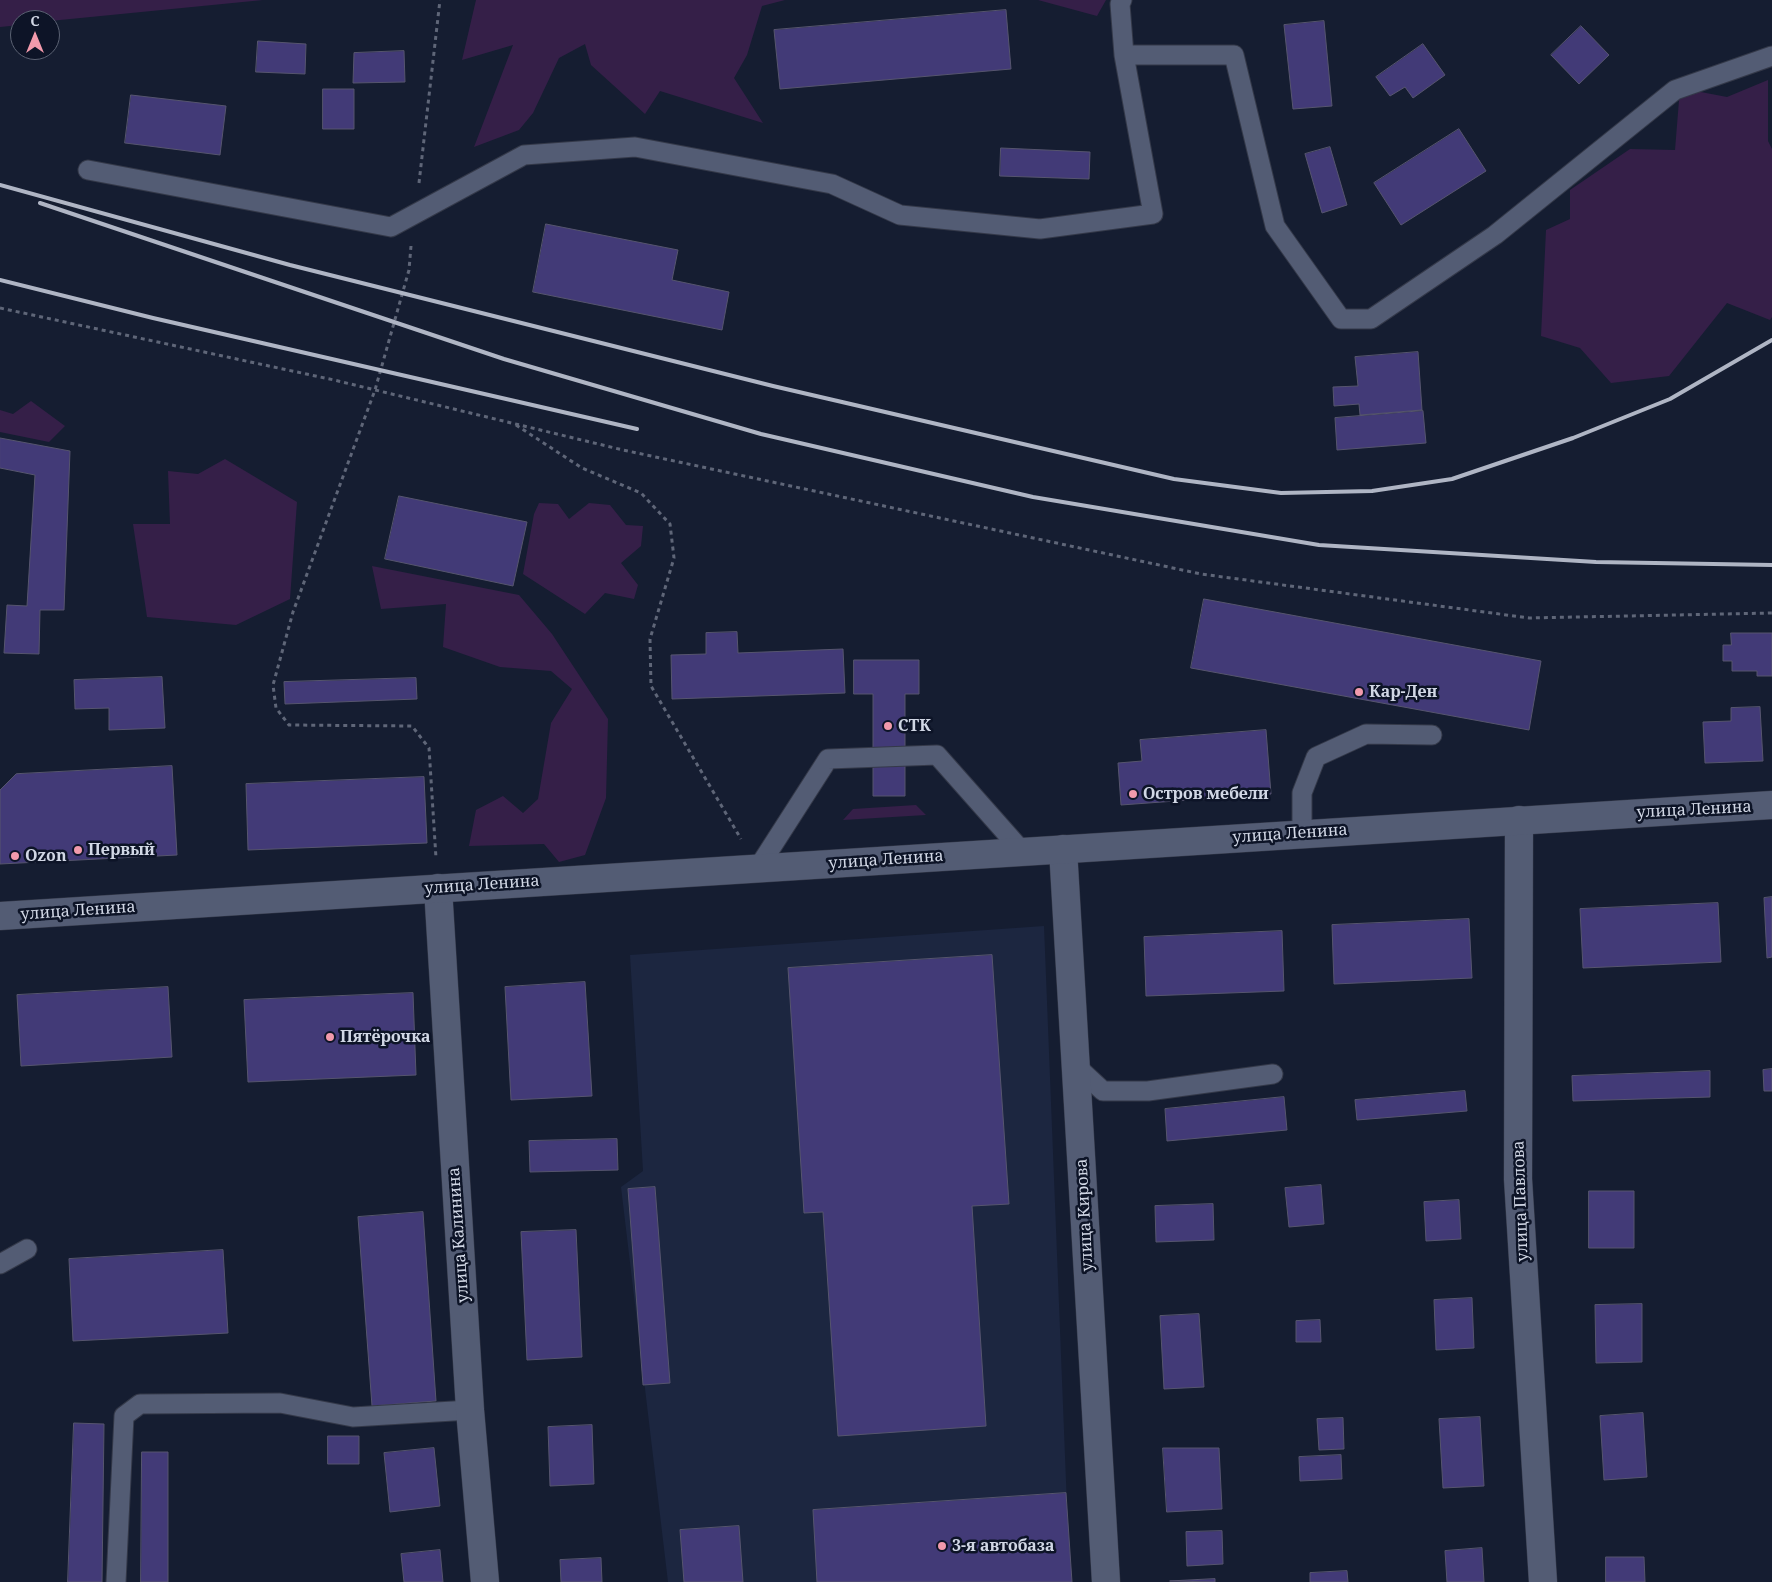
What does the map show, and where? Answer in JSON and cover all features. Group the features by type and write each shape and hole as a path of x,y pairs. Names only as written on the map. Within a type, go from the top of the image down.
{"street":[{"name":"улица Ленина","path":"0,916 1772,805"},
{"name":"улица Павлова","path":"1519,820 1518,1179 1543,1582"},
{"name":"улица Кирова","path":"1063,849 1106,1582"},
{"name":"улица Калинина","path":"438,888 470,1410 485,1582"}],"lane":[{"path":"88,170 391,227 524,155 635,147 832,184 900,215 1040,229 1153,214 1124,55 1120,4 1122,0"},
{"path":"1124,55 1234,55 1275,226 1341,319 1371,319 1495,235 1675,90 1772,56"},
{"path":"1302,834 1302,792 1316,758 1366,734 1432,735"},
{"path":"758,868 828,759 937,755 1022,851"},
{"path":"1076,1066 1103,1091 1148,1091 1273,1074"},
{"path":"0,1264 27,1249"},
{"path":"116,1582 124,1416 140,1404 280,1403 353,1417 470,1410"}],"path":[{"path":"438,888 429,748 412,726 289,724 276,708 273,685 293,612 375,390 409,270 440,0"},
{"path":"0,308 375,390 633,452 1201,574 1529,618 1772,613"},
{"path":"513,424 582,468 641,492 670,524 674,558 650,639 651,686 758,868"}],"shaded area":[{"path":"0,0 263,0 60,20 60,10 10,10 10,26 0,27"},
{"path":"476,0 785,0 762,6 747,55 734,78 763,123 660,91 645,114 591,65 585,44 559,58 533,113 519,130 474,147 513,45 462,60"},
{"path":"1038,0 1106,0 1097,16"},
{"path":"1768,80 1768,141 1772,149 1772,317 1770,320 1727,303 1669,376 1611,383 1580,348 1541,336 1546,230 1570,219 1570,190 1630,149 1675,150 1680,88 1727,97"},
{"path":"31,401 65,426 49,442 0,432 0,410 13,414"},
{"path":"225,459 297,502 290,599 236,625 147,617 133,524 170,524 168,471 198,474"},
{"path":"539,503 558,504 569,519 589,503 610,505 626,525 643,526 641,546 621,563 638,585 634,599 605,593 585,614 523,574 534,514"},
{"path":"372,566 519,595 552,634 608,719 606,798 585,855 559,862 544,844 469,846 476,810 503,796 523,813 538,799 551,723 572,689 551,671 500,667 443,647 446,604 381,609"},
{"path":"916,805 926,815 843,820 853,809"},
{"path":"1044,926 1070,1582 668,1582 621,1187 643,1171 630,955"}],"building":[{"path":"1006,10 1011,69 780,89 774,30"},
{"path":"1324,21 1332,106 1293,109 1284,25"},
{"path":"1581,26 1609,55 1579,84 1551,55"},
{"path":"258,41 306,44 305,74 256,72"},
{"path":"1423,44 1445,75 1413,98 1405,87 1390,96 1376,77"},
{"path":"404,51 405,82 353,83 354,53"},
{"path":"323,89 354,89 354,129 323,129"},
{"path":"131,95 226,106 220,155 125,143"},
{"path":"1459,129 1486,171 1401,225 1374,183"},
{"path":"1330,147 1347,205 1322,213 1305,154"},
{"path":"1001,148 1090,152 1089,179 1000,176"},
{"path":"546,224 678,250 672,280 729,292 722,330 533,292"},
{"path":"1418,352 1422,410 1360,415 1359,404 1334,406 1333,387 1358,386 1355,357"},
{"path":"1423,411 1426,443 1337,450 1335,418"},
{"path":"0,438 70,451 64,610 40,610 39,654 4,653 7,605 27,606 35,475 0,468"},
{"path":"399,496 527,522 513,586 385,559"},
{"path":"1204,599 1541,661 1529,730 1191,668"},
{"path":"737,632 738,653 843,649 845,693 672,699 671,655 706,654 706,633"},
{"path":"1731,633 1772,633 1772,676 1757,676 1757,671 1732,671 1732,661 1723,661 1723,645 1731,645"},
{"path":"854,660 919,660 919,694 905,694 905,796 873,796 873,694 854,694"},
{"path":"162,677 165,728 109,730 109,708 75,709 74,680"},
{"path":"416,678 417,699 285,704 284,682"},
{"path":"1760,707 1763,761 1705,763 1703,722 1731,721 1731,708"},
{"path":"1266,730 1271,794 1121,805 1118,763 1142,761 1140,740"},
{"path":"172,766 177,855 0,864 0,790 16,774"},
{"path":"424,777 427,843 248,850 246,784"},
{"path":"1772,897 1772,957 1767,958 1764,898"},
{"path":"1718,903 1721,962 1583,968 1580,909"},
{"path":"1469,919 1472,978 1334,984 1332,925"},
{"path":"1282,931 1284,991 1146,996 1144,937"},
{"path":"992,955 1009,1204 972,1206 986,1426 838,1436 823,1212 804,1213 788,968"},
{"path":"585,982 592,1096 511,1100 505,987"},
{"path":"168,987 172,1057 21,1066 17,995"},
{"name":"Пятёрочка","path":"413,993 416,1075 248,1082 244,1000"},
{"path":"1772,1069 1772,1091 1764,1091 1763,1070"},
{"path":"1710,1071 1710,1097 1573,1101 1572,1076"},
{"path":"1465,1091 1467,1111 1357,1120 1355,1100"},
{"path":"1284,1097 1287,1130 1167,1141 1165,1109"},
{"path":"617,1139 618,1170 530,1172 529,1141"},
{"path":"1321,1185 1324,1224 1289,1227 1285,1188"},
{"path":"655,1187 670,1383 643,1385 628,1189"},
{"path":"1589,1191 1634,1191 1634,1248 1589,1248"},
{"path":"1459,1200 1461,1239 1426,1241 1424,1202"},
{"path":"1213,1204 1214,1240 1156,1242 1155,1206"},
{"path":"423,1212 436,1401 372,1406 358,1217"},
{"path":"576,1230 582,1357 527,1360 521,1232"},
{"path":"223,1250 228,1333 73,1341 69,1259"},
{"path":"1472,1298 1474,1348 1436,1350 1434,1300"},
{"path":"1642,1304 1642,1362 1596,1363 1595,1305"},
{"path":"1199,1314 1204,1387 1164,1389 1160,1316"},
{"path":"1320,1320 1321,1342 1296,1342 1296,1321"},
{"path":"1643,1413 1647,1477 1604,1480 1600,1416"},
{"path":"1480,1417 1484,1486 1443,1488 1439,1419"},
{"path":"1343,1418 1344,1449 1319,1450 1317,1419"},
{"path":"74,1423 104,1424 102,1582 68,1582"},
{"path":"592,1425 594,1484 550,1486 548,1427"},
{"path":"328,1436 359,1436 359,1464 328,1464"},
{"path":"434,1448 440,1506 390,1512 384,1453"},
{"path":"1163,1448 1219,1448 1222,1509 1167,1512"},
{"path":"142,1452 168,1452 168,1582 141,1582"},
{"path":"1341,1455 1342,1479 1300,1481 1299,1457"},
{"name":"3-я автобаза","path":"1066,1493 1072,1582 817,1582 813,1510"},
{"path":"739,1526 743,1582 684,1582 680,1530"},
{"path":"1222,1531 1223,1564 1187,1566 1186,1532"},
{"path":"1482,1548 1484,1582 1447,1582 1445,1551"},
{"path":"440,1550 443,1582 404,1582 401,1554"},
{"path":"1606,1557 1644,1557 1645,1582 1606,1582"},
{"path":"601,1558 602,1582 561,1582 560,1560"},
{"path":"1347,1571 1348,1582 1310,1582 1310,1573"},
{"path":"1215,1579 1215,1582 1170,1581"}],"railway":[{"path":"0,185 290,265 773,386 1174,479 1281,493 1372,491 1452,479 1573,438 1670,399 1772,340"},
{"path":"40,203 504,359 761,434 1033,497 1319,545 1596,562 1772,565"},
{"path":"0,280 153,318 637,429"}],"place":[{"name":"Кар-Ден","path":"1359,692"},
{"name":"СТК","path":"888,726"},
{"name":"Остров мебели","path":"1133,794"},
{"name":"Первый","path":"78,850"},
{"name":"Ozon","path":"15,856"},
{"name":"Пятёрочка","path":"330,1037"},
{"name":"3-я автобаза","path":"942,1546"}]}
